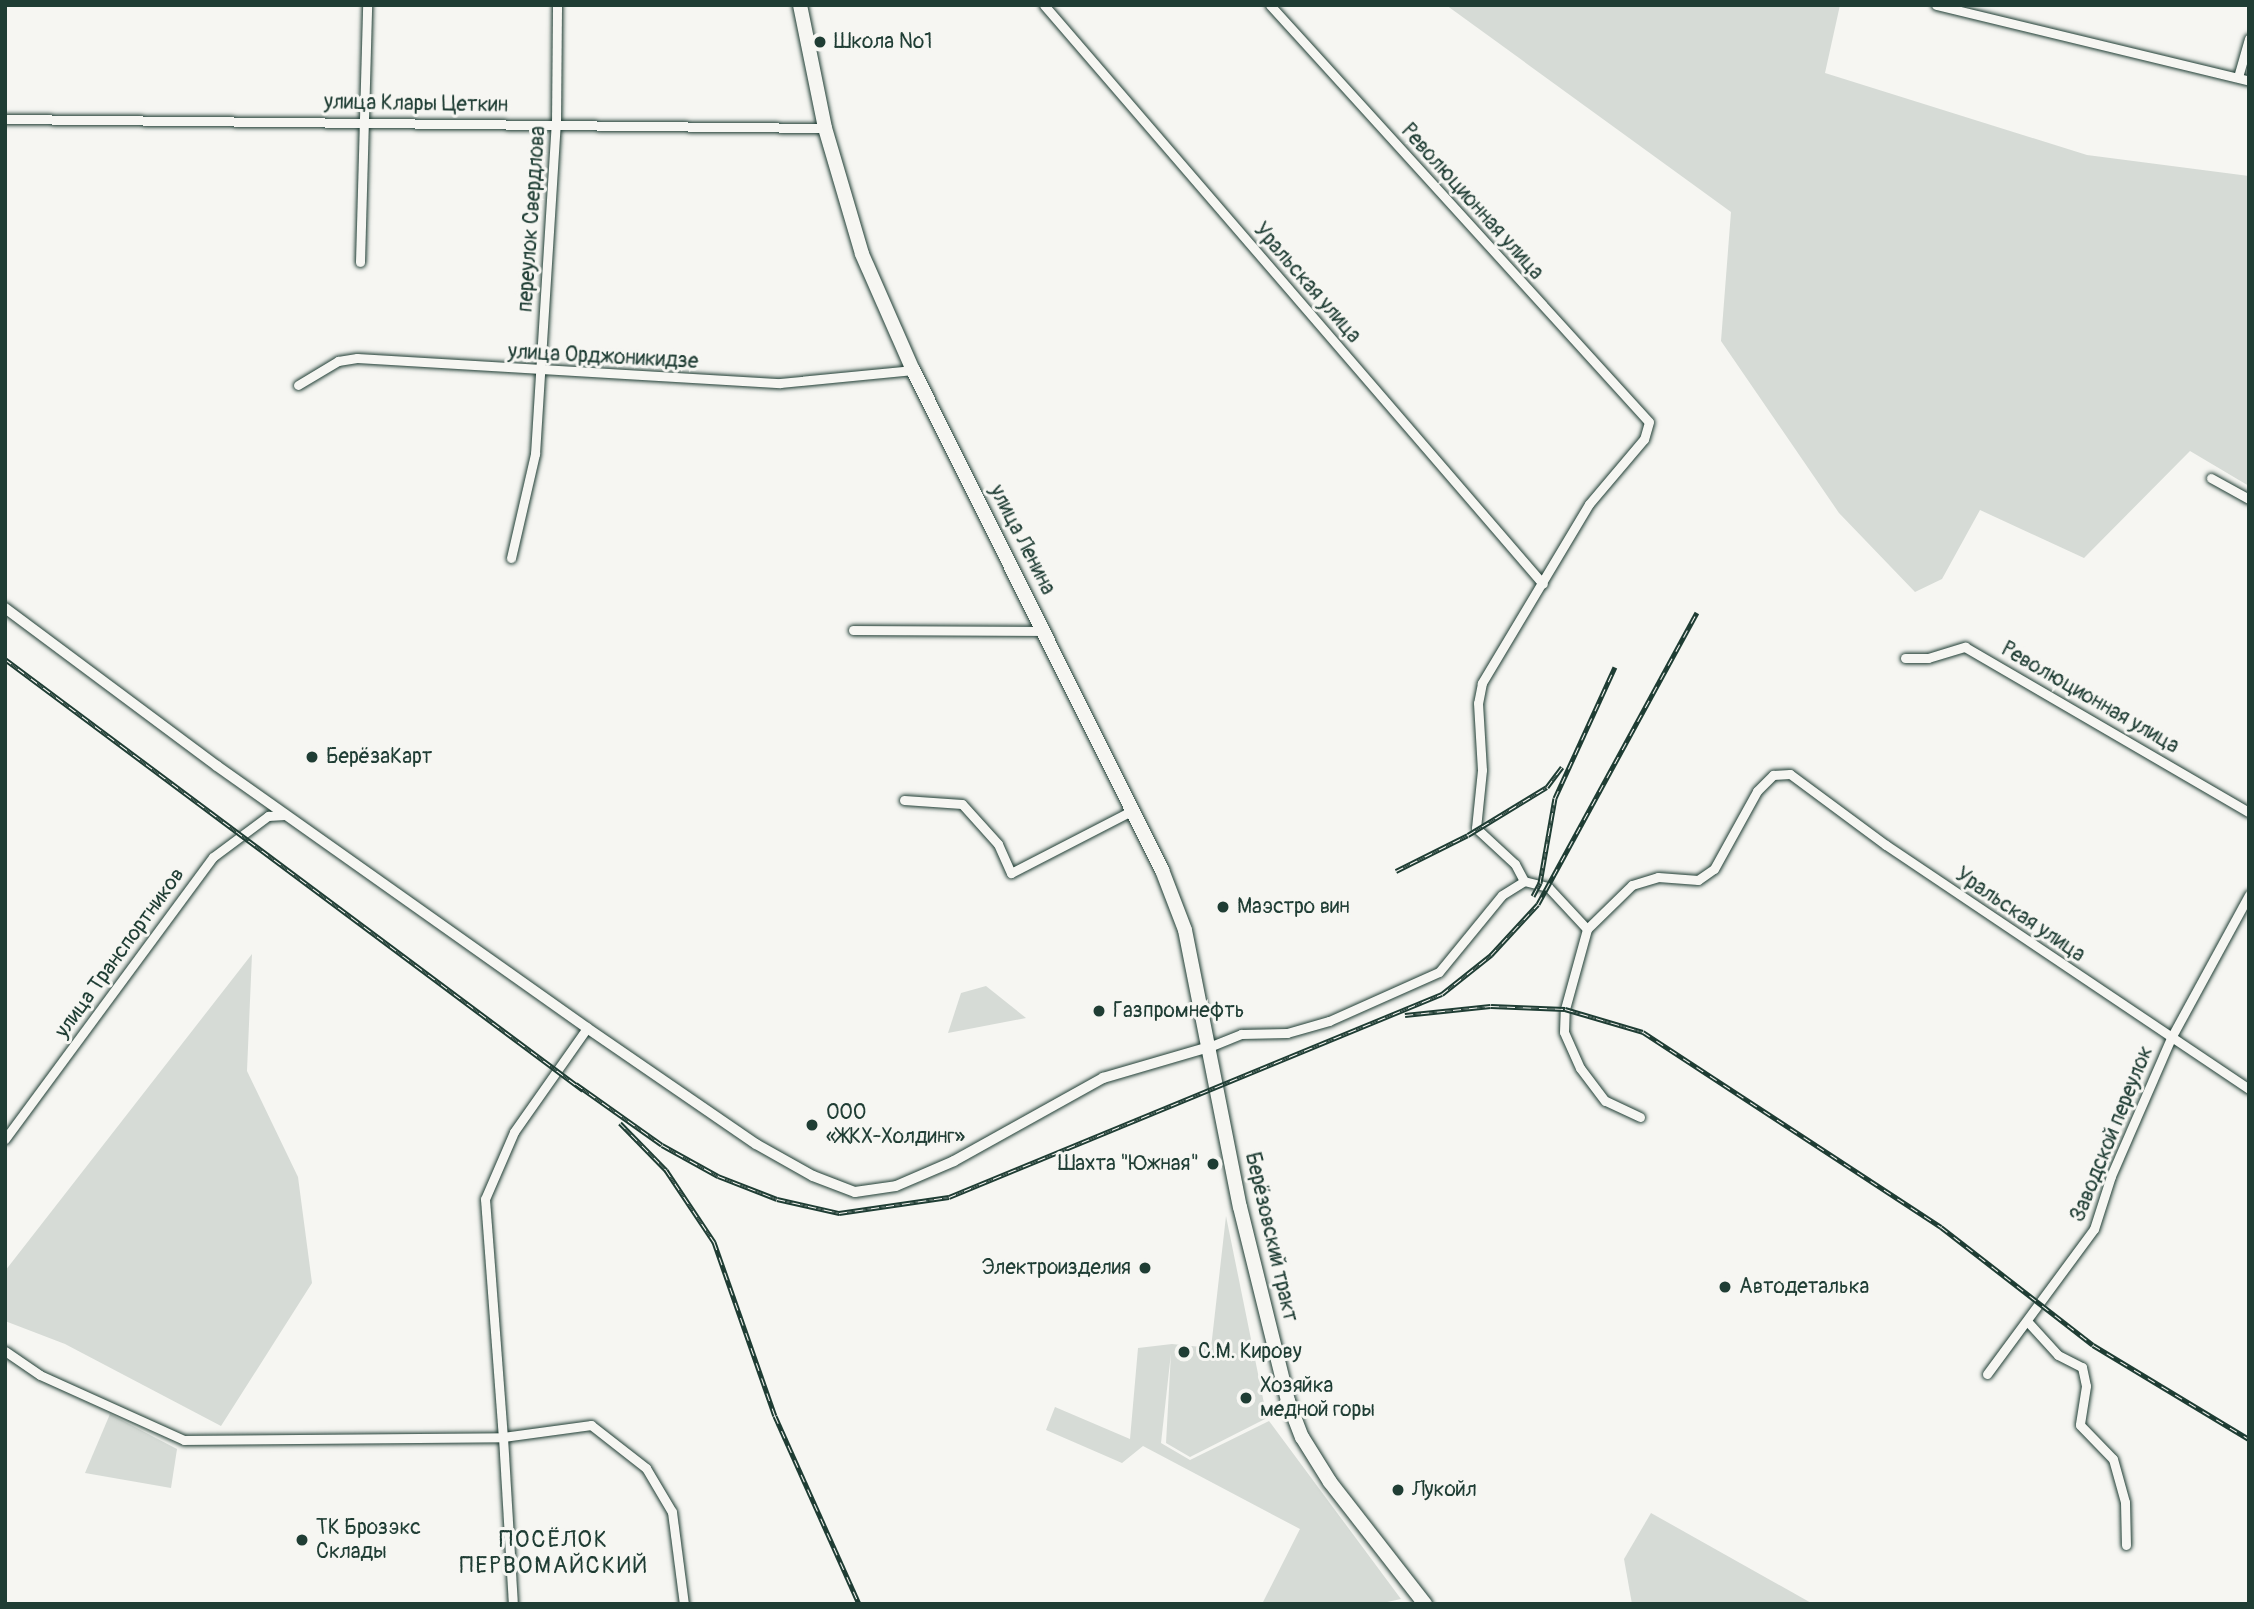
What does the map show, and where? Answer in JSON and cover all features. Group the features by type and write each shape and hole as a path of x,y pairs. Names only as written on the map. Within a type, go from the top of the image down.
{"main road":[{"name":"улица Ленина","path":"800,5 825,128 862,254 913,370 1133,810 1185,930 1217,1088"},
{"name":"Берёзовский тракт","path":"1217,1088 1240,1207 1288,1401 1302,1437 1330,1482 1425,1604"}],"street":[{"path":"360,262 366,120 367,5"},
{"name":"переулок Свердлова","path":"511,558 535,454 556,123 557,5"},
{"name":"Уральская улица","path":"1044,5 1543,584"},
{"name":"Революционная улица","path":"1270,5 1649,422 1644,439 1588,504 1543,584"},
{"path":"1936,5 2249,80"},
{"path":"2238,77 2249,39"},
{"name":"улица Клары Цеткин","path":"5,118 366,120 825,128"},
{"name":"улица Орджоникидзе","path":"298,385 338,362 357,358 539,372 780,383 913,370"},
{"path":"2211,478 2249,499"},
{"path":"1524,881 1515,864 1476,828 1482,770 1478,703 1482,683 1543,584"},
{"path":"5,608 285,815 587,1028 756,1144 813,1176 855,1192 896,1186 954,1161 1052,1102 1103,1078 1241,1034 1287,1033 1329,1021 1439,972 1502,895 1524,881 1548,887 1587,929 1565,1009 1564,1032 1580,1068 1605,1101 1640,1117"},
{"path":"853,631 1044,631"},
{"name":"Революционная улица","path":"1905,657 1928,658 1965,647 2249,811"},
{"name":"Уральская улица","path":"1587,929 1632,886 1658,877 1698,880 1714,869 1757,791 1773,775 1790,774 1886,845 2249,1089"},
{"path":"904,800 962,804 998,844 1011,873 1133,810"},
{"name":"улица Транспортников","path":"5,1139 213,857 268,816 285,815"},
{"name":"Заводской переулок","path":"1987,1374 2094,1229 2111,1176 2171,1038 2249,895"},
{"path":"513,1604 485,1199 514,1132 587,1028"},
{"path":"2027,1321 2058,1354 2082,1367 2086,1386 2080,1425 2113,1459 2125,1502 2126,1545"},
{"path":"5,1351 40,1375 184,1440 503,1437 591,1424 646,1468 672,1512 684,1604"}],"shaded area":[{"path":"1446,5 1840,5 1825,73 2087,155 2249,176 2249,486 2190,451 2084,558 1980,510 1942,579 1915,592 1839,513 1721,341 1731,212"},
{"path":"252,954 247,1071 298,1177 312,1283 221,1426 65,1344 5,1321 5,1271"},
{"path":"986,986 1026,1018 948,1033 961,993"},
{"path":"1226,1216 1267,1418 1190,1457 1166,1443 1171,1353 1161,1443 1190,1460 1269,1421 1401,1599 1378,1604 1262,1604 1300,1529 1143,1446 1122,1463 1046,1430 1055,1407 1130,1439 1138,1348 1172,1344 1211,1348"},
{"path":"110,1414 177,1449 171,1488 85,1473"},
{"path":"1651,1513 1813,1604 1632,1604 1624,1559"}],"railway":[{"path":"576,1084 662,1145 718,1176 777,1199 839,1213 949,1197 1442,994 1491,955 1538,904 1697,612"},
{"path":"5,659 583,1090"},
{"path":"1533,896 1540,883 1555,798 1615,667"},
{"path":"1396,871 1468,835 1547,787 1562,767"},
{"path":"1405,1015 1491,1006 1565,1009 1643,1032 1941,1227 2093,1345 2249,1439"},
{"path":"620,1123 666,1170 714,1242 775,1416 859,1604"}],"place":[{"name":"Школа №1","path":"820,42"},
{"name":"БерёзаКарт","path":"312,757"},
{"name":"Маэстро вин","path":"1223,907"},
{"name":"Газпромнефть","path":"1099,1011"},
{"name":"ООО «ЖКХ-Холдинг»","path":"812,1125"},
{"name":"Шахта \"Южная\"","path":"1213,1164"},
{"name":"Электроизделия","path":"1145,1268"},
{"name":"Автодеталька","path":"1725,1287"},
{"name":"С.М. Кирову","path":"1184,1352"},
{"name":"Хозяйка медной горы","path":"1246,1398"},
{"name":"Лукойл","path":"1398,1490"},
{"name":"ТК Брозэкс Склады","path":"302,1540"}],"district":[{"name":"ПОСЁЛОК ПЕРВОМАЙСКИЙ","path":"554,1553"}]}
